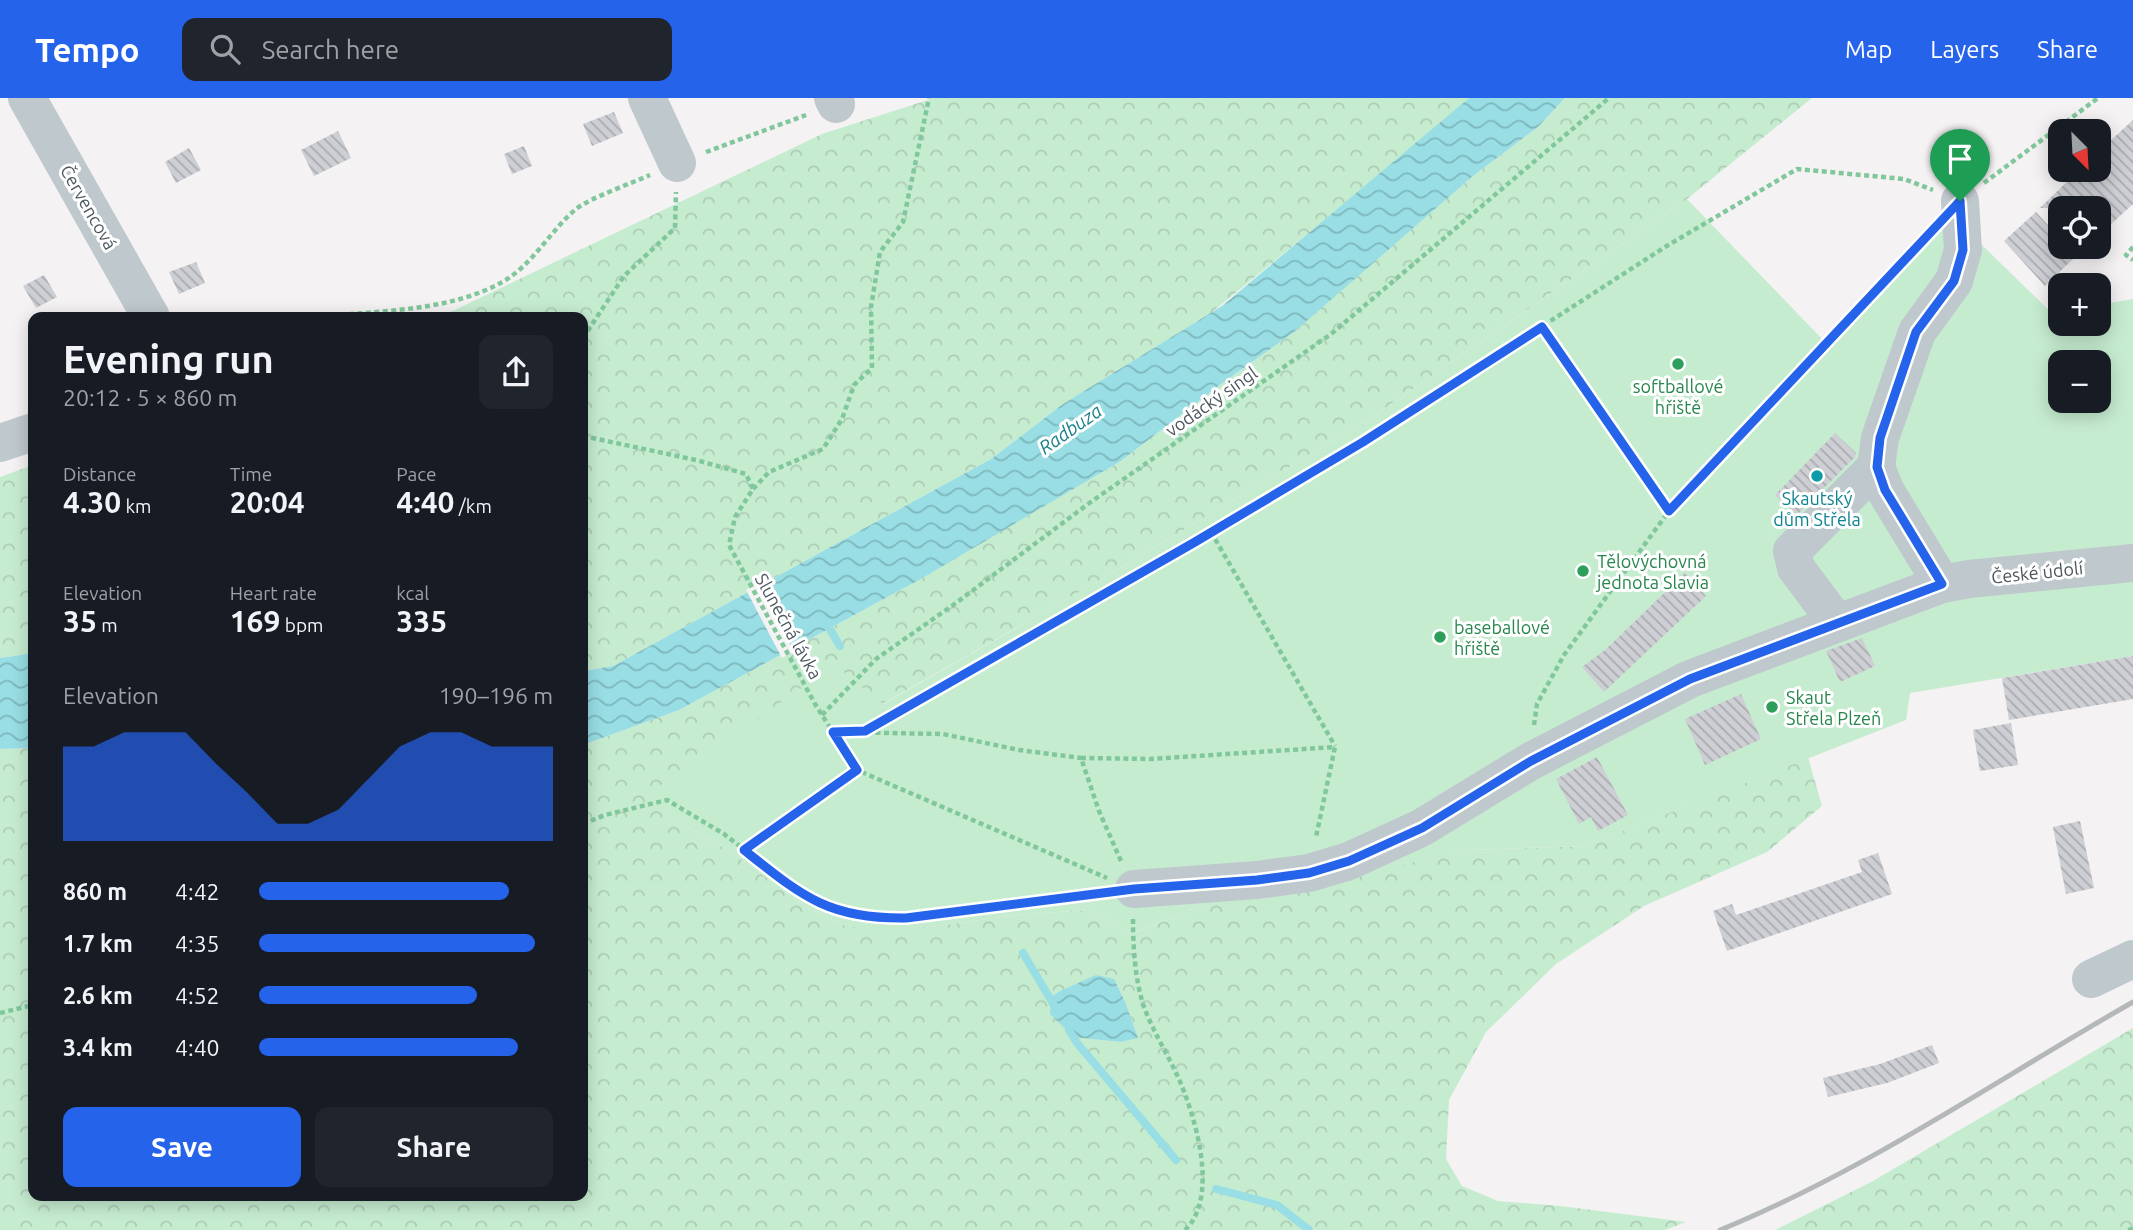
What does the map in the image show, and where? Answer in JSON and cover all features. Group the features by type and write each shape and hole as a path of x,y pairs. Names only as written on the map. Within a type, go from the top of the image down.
{"street":[{"name":"Červencová","path":"27,98 148,312"},
{"path":"647,98 677,163"},
{"path":"1942,584 1885,490 1877,467 1880,438 1916,332 1954,281 1963,250 1960,201"},
{"path":"0,443 28,434"},
{"path":"1837,623 1796,568 1791,551 1877,467"},
{"name":"České údolí","path":"1134,889 1257,880 1309,873 1349,861 1422,828 1531,761 1690,679 1837,623 1942,584 2133,563"},
{"path":"2091,978 2133,959"}],"path":[{"path":"588,437 696,460 746,474 753,489 769,472 823,449 842,419 854,385 872,368 871,307 880,252 903,222 929,98"},
{"name":"vodácký singl","path":"822,715 876,659 1088,504 1331,334 1609,98"},
{"path":"1531,761 1537,705 1564,655 1669,511 1960,201 2098,98"},
{"path":"364,312 442,304 475,295 506,280 533,256 578,208 677,163 835,101"},
{"path":"588,330 624,276 675,228 677,163"},
{"path":"865,731 1034,636 1363,442 1665,247 1797,169 1903,179 1960,201"},
{"path":"2133,247 2126,255 2133,260"},
{"path":"1542,327 1669,511"},
{"name":"Slunečná lávka","path":"753,489 735,517 730,534 731,550 815,704 857,770"},
{"path":"1211,532 1335,747 1309,873"},
{"path":"833,732 943,734 1020,750 1082,758 1150,759 1335,747"},
{"path":"1082,758 1099,811 1134,889 1133,924 1137,973 1143,1003 1182,1087 1199,1147 1203,1196 1197,1215 1185,1230"},
{"path":"744,850 857,770 1134,889"},
{"path":"588,822 605,815 667,800 724,834 802,894 838,912 859,917 906,918 1134,889"},
{"path":"0,1013 28,1006"}],"green space":[{"path":"934,98 1469,98 1211,313 1063,404 991,459 613,666 588,670 588,312 450,312 822,134"},
{"path":"1565,98 1812,98 1687,199 1371,418 1095,583 882,704 663,813 730,851 806,907 846,926 930,927 1016,915 1088,910 1130,934 1175,917 1214,898 1469,850 1585,846 1808,757 1822,806 1767,852 1644,906 1556,964 1486,1032 1449,1100 1446,1159 1462,1186 1498,1201 1686,1222 1665,1230 0,1230 0,749 28,748 28,1201 588,1201 588,743 679,710 908,586 1121,461 1283,340 1473,176 1538,127","holes":["1126,1004 1137,1038 1121,1042 1086,1038"]},
{"name":"Tělovýchovná jednota Slavia","path":"1687,199 1826,343 1948,212 2048,309 2048,336 2111,336 2111,303 2133,299 2133,656 1910,693 1906,720 1585,846 1469,850 1314,884 1214,898 1175,917 1129,934 1088,910 1016,915 930,927 883,930 846,926 806,907 730,851 663,813 658,787 835,665 883,704 1095,583 1371,418"},
{"path":"28,467 28,654 0,658 0,477"},
{"path":"2133,1028 2133,1230 1775,1230 1873,1181"}],"water":[{"name":"Radbuza","path":"1469,98 1565,98 1538,127 1473,176 1294,332 1121,461 919,580 679,710 588,743 588,670 613,666 991,459 1063,404 1222,306"},
{"path":"28,654 28,748 0,749 0,658"},
{"path":"1096,975 1114,979 1138,1038 1121,1042 1073,1037 1050,1014 1051,998 1058,992"}],"pier":[{"path":"757,584 794,652 782,658 746,590"}],"building":[{"path":"614,112 623,133 592,146 583,124"},
{"path":"2133,120 2133,204 2111,224 2111,196 2052,196 2067,182 2111,182 2111,140"},
{"path":"338,131 351,158 314,176 301,150"},
{"path":"524,146 532,166 512,174 504,154"},
{"path":"189,148 201,170 176,183 165,162"},
{"path":"2048,200 2048,208 2040,208"},
{"path":"2036,212 2048,225 2048,259 2073,259 2058,273 2048,273 2048,283 2045,286 2004,241"},
{"path":"196,262 205,283 179,294 169,272"},
{"path":"44,275 57,297 36,308 23,286"},
{"name":"Skautský dům Střela","path":"1835,433 1856,453 1855,457 1796,516 1775,495"},
{"path":"1685,573 1706,596 1604,692 1582,667 1605,650"},
{"path":"1862,638 1875,666 1840,682 1826,651"},
{"path":"2133,656 2133,699 2009,720 2002,678"},
{"path":"1741,694 1761,739 1705,765 1685,719"},
{"path":"2011,723 2018,765 1980,771 1973,730"},
{"path":"1597,757 1628,815 1598,831 1591,817 1579,824 1556,779"},
{"path":"2080,821 2094,888 2066,894 2053,827"},
{"path":"1878,853 1892,894 1727,951 1713,911 1732,904 1736,915 1862,872 1858,860"},
{"path":"1932,1045 1939,1063 1887,1083 1828,1097 1823,1078 1880,1064"}],"waterway":[{"path":"825,621 840,646"},
{"path":"1023,953 1055,1007"},
{"path":"1069,1030 1176,1160"},
{"path":"1216,1189 1277,1205 1309,1230"}],"railway":[{"path":"1720,1230 1774,1206 1879,1152 2133,1002"}],"place":[{"name":"softballové hřiště","path":"1678,364"},
{"name":"Skautský dům Střela","path":"1817,476"},
{"name":"Tělovýchovná jednota Slavia","path":"1583,571"},
{"name":"baseballové hřiště","path":"1440,637"},
{"name":"Skaut Střela Plzeň","path":"1772,707"}],"route":[{"path":"1960,201 1963,250 1954,281 1916,332 1880,438 1877,467 1885,490 1942,584 1690,679 1531,761 1422,828 1349,861 1309,873 1257,880 1134,889 906,918 877,919 838,912 823,905 802,894 744,850 857,770 833,732 865,731 1034,636 1363,442 1542,327 1669,511 1960,201"}]}
